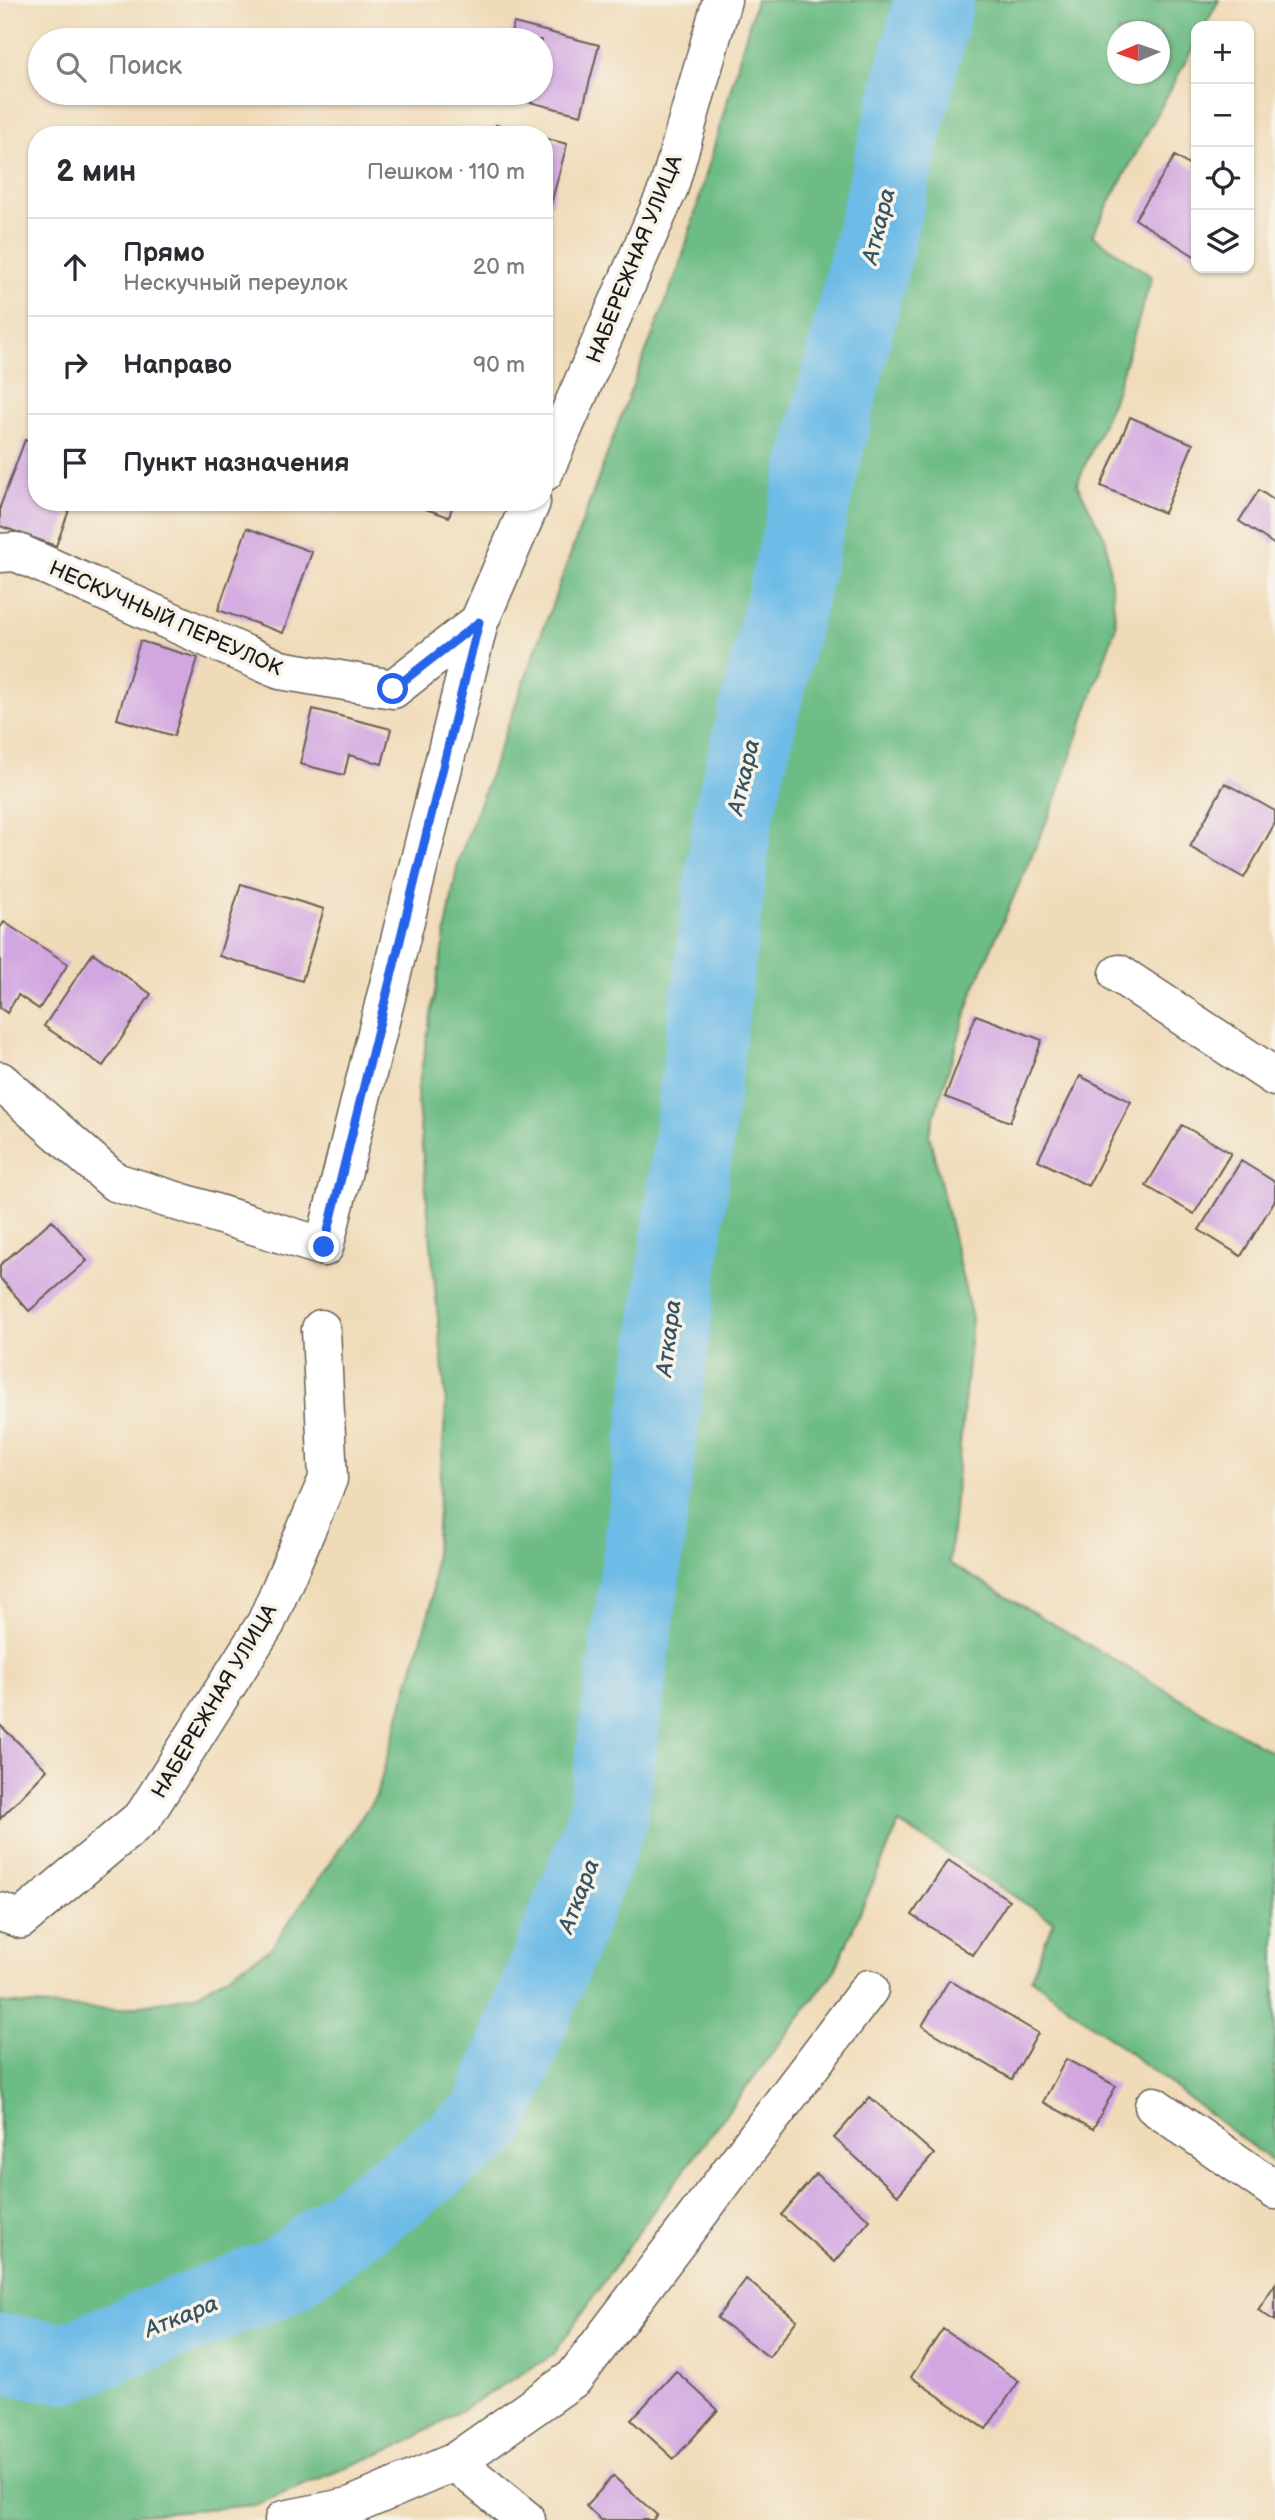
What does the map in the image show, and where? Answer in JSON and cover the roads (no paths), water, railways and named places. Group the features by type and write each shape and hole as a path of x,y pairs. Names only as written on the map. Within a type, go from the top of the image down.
{"street":[{"name":"НАБЕРЕЖНАЯ УЛИЦА","path":"553,451 669,187 722,0"},
{"path":"0,1081 115,1182 324,1247 479,622 527,511"},
{"name":"НЕСКУЧНЫЙ ПЕРЕУЛОК","path":"0,553 16,552 280,670 393,689 479,622"},
{"path":"1119,974 1275,1077"},
{"name":"НАБЕРЕЖНАЯ УЛИЦА","path":"0,1912 21,1919 144,1816 266,1623 328,1479 321,1329"},
{"path":"284,2520 349,2507 455,2462 574,2378 869,1989"},
{"path":"1154,2106 1275,2190"},
{"path":"455,2462 526,2520"}],"waterway":[{"name":"Аткара","path":"0,2354 66,2363 283,2275 489,2121 607,1820 644,1545 733,816 934,0"}]}
